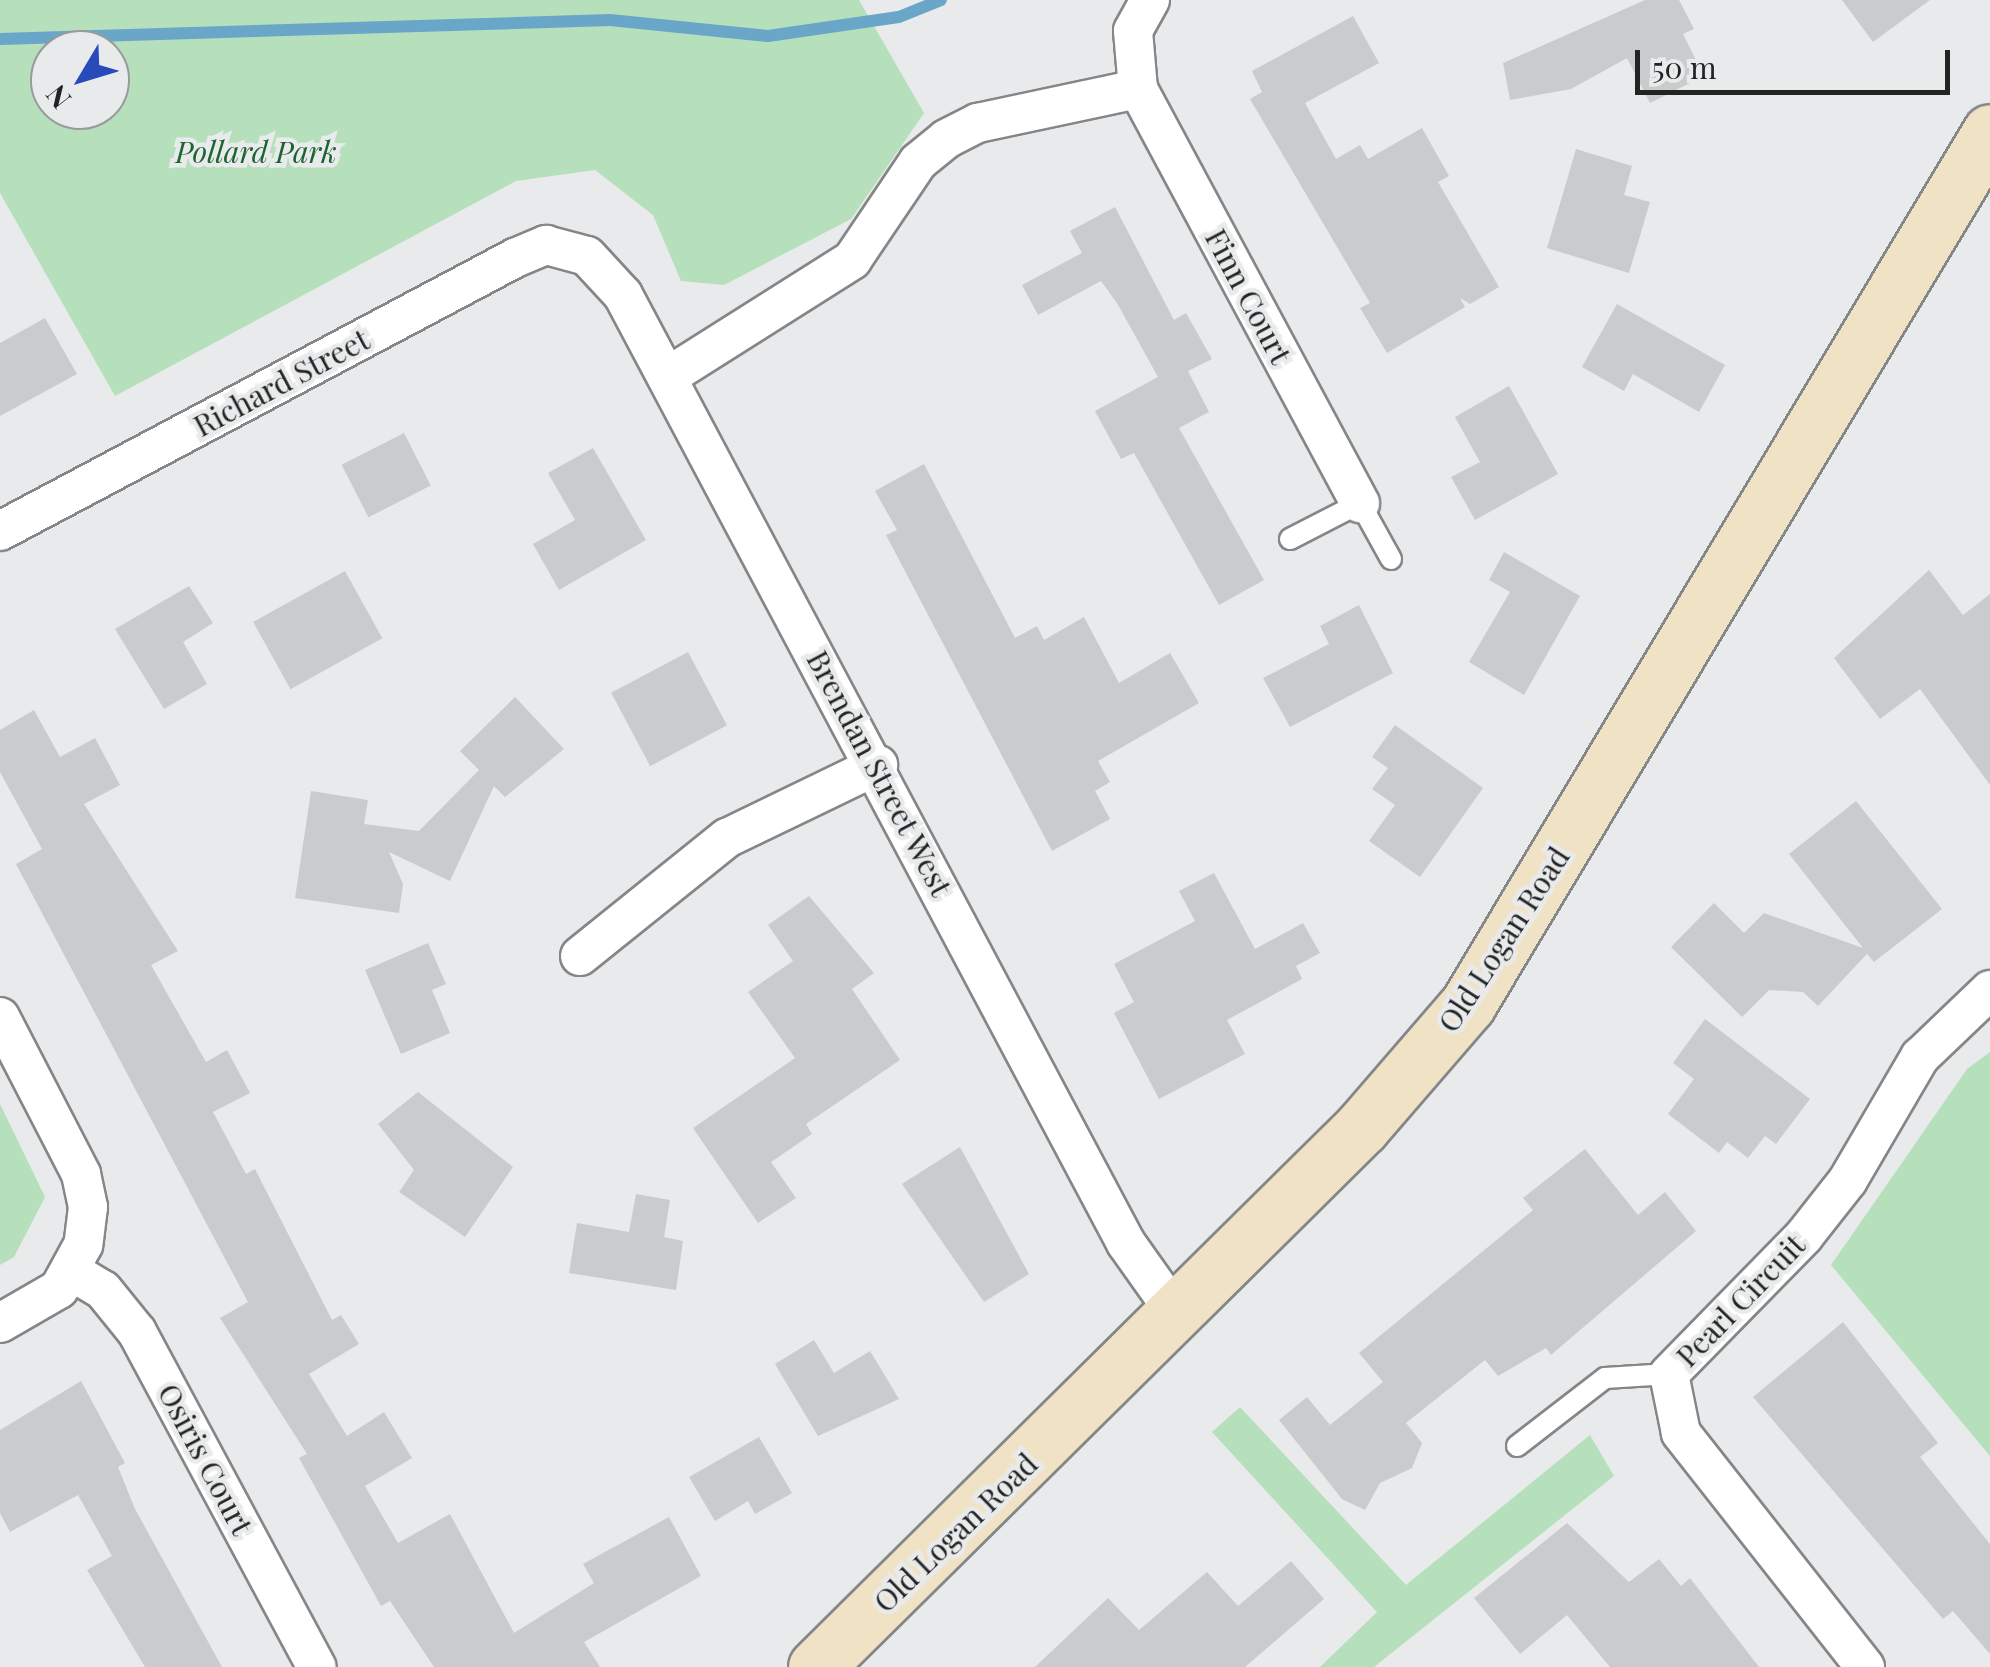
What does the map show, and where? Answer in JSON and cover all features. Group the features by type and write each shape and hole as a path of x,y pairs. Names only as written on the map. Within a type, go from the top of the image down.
{"main road":[{"name":"Old Logan Road","path":"816,1667 1177,1315 1362,1127 1468,1004 1990,132"}],"street":[{"path":"667,377 814,293 852,260 918,162 946,140 978,123 1138,88 1130,53 1142,3"},
{"name":"Finn Court","path":"1138,88 1360,503"},
{"name":"Brendan Street West","path":"566,247 606,272 667,377 878,766 1126,1243 1177,1315"},
{"name":"Richard Street","path":"0,531 516,258 566,247"},
{"path":"580,956 727,838 878,766"},
{"name":"Pearl Circuit","path":"1865,1667 1682,1433 1670,1374 1804,1236 1920,1057 1990,990"},
{"path":"0,1017 81,1174 88,1207 71,1271 59,1289 0,1324"},
{"name":"Osiris Court","path":"71,1271 103,1290 138,1332 317,1667"}],"lane":[{"path":"1290,539 1360,503"},
{"name":"Finn Court","path":"1360,503 1391,559"},
{"path":"1517,1446 1605,1378 1670,1374"}],"green space":[{"name":"Pollard Park","path":"0,0 859,0 924,113 851,219 724,285 681,281 653,215 595,170 516,181 115,396 0,193"},
{"path":"1990,1052 1990,1456 1831,1265 1967,1069"},
{"path":"0,1104 45,1197 14,1257 0,1265"},
{"path":"1240,1407 1406,1585 1590,1435 1614,1476 1374,1667 1320,1667 1377,1612 1212,1432"}],"building":[{"path":"1645,0 1679,0 1694,29 1683,34 1704,76 1650,103 1627,58 1571,89 1510,100 1503,63"},
{"path":"1842,0 1930,0 1873,42"},
{"path":"1353,16 1379,63 1305,103 1336,159 1360,145 1368,159 1422,128 1449,176 1438,182 1499,287 1470,304 1460,298 1465,307 1387,353 1360,308 1370,303 1250,99 1262,92 1252,71"},
{"path":"1576,149 1632,166 1624,195 1650,202 1629,273 1547,248"},
{"path":"1115,207 1174,320 1186,313 1212,359 1188,371 1209,412 1179,428 1264,580 1219,605 1134,453 1121,459 1095,411 1158,377 1117,303 1101,281 1038,315 1022,285 1082,253 1070,231"},
{"path":"1617,304 1725,365 1699,412 1633,374 1624,391 1582,367"},
{"path":"45,318 77,374 0,416 0,343"},
{"path":"1509,386 1558,474 1475,520 1451,477 1480,462 1455,417"},
{"path":"404,433 431,486 368,517 342,465"},
{"path":"593,448 646,540 559,590 533,544 575,520 548,473"},
{"path":"924,464 1015,638 1037,626 1044,640 1084,617 1119,683 1170,653 1199,703 1098,761 1110,782 1095,791 1110,819 1052,851 886,535 897,530 875,491"},
{"path":"1504,552 1580,596 1524,695 1469,662 1510,592 1489,580"},
{"path":"1929,570 1963,615 1990,594 1990,785 1920,689 1880,719 1834,658"},
{"path":"345,571 382,638 290,689 253,622"},
{"path":"189,586 213,623 183,642 207,684 164,709 115,629"},
{"path":"1359,605 1393,673 1290,727 1263,678 1329,644 1320,626"},
{"path":"688,652 727,725 650,766 611,693"},
{"path":"515,697 564,749 505,797 494,786 450,881 389,852 403,884 399,913 295,898 311,791 368,800 364,824 419,831 479,770 460,751"},
{"path":"34,710 60,757 95,738 120,785 84,804 178,951 151,965 206,1062 227,1050 250,1093 213,1112 246,1174 255,1169 332,1320 341,1315 359,1344 309,1374 347,1436 384,1412 412,1458 365,1486 398,1543 450,1514 514,1633 594,1583 583,1564 669,1517 701,1576 584,1642 600,1667 434,1667 390,1601 381,1606 299,1458 307,1454 220,1318 248,1302 16,864 42,849 0,772 0,730"},
{"path":"1395,725 1483,788 1420,877 1369,841 1395,805 1372,789 1388,768 1372,757"},
{"path":"1856,801 1942,909 1874,962 1867,954 1818,1006 1803,992 1769,990 1742,1017 1671,947 1714,903 1744,933 1764,913 1863,948 1789,854"},
{"path":"1214,873 1255,949 1303,923 1320,953 1296,966 1302,979 1227,1020 1245,1054 1159,1099 1114,1013 1134,1002 1114,964 1195,921 1179,891"},
{"path":"809,896 874,973 852,989 900,1060 806,1124 812,1134 771,1162 796,1198 758,1223 693,1128 795,1058 748,992 793,961 768,925"},
{"path":"428,943 446,984 432,990 450,1033 401,1054 365,970"},
{"path":"1705,1019 1810,1099 1776,1144 1765,1136 1748,1158 1727,1142 1719,1153 1668,1114 1694,1079 1673,1063"},
{"path":"418,1092 513,1167 465,1237 399,1192 414,1170 378,1124"},
{"path":"960,1147 1029,1274 984,1302 902,1184"},
{"path":"1585,1149 1638,1215 1665,1192 1696,1231 1551,1355 1546,1348 1498,1376 1485,1360 1406,1423 1422,1443 1412,1468 1380,1483 1365,1510 1342,1499 1279,1420 1307,1397 1330,1425 1383,1382 1359,1353 1533,1210 1523,1198"},
{"path":"636,1194 670,1200 664,1237 683,1241 676,1290 569,1273 577,1223 629,1232"},
{"path":"1843,1322 1938,1443 1920,1457 1990,1544 1990,1654 1953,1611 1943,1619 1753,1397"},
{"path":"814,1340 834,1373 870,1351 899,1399 818,1436 775,1364"},
{"path":"81,1381 125,1463 118,1467 135,1509 222,1667 145,1667 87,1570 112,1556 78,1495 10,1532 0,1513 0,1430"},
{"path":"759,1437 792,1493 755,1514 748,1501 715,1521 689,1477"},
{"path":"1567,1523 1629,1582 1659,1559 1681,1586 1690,1578 1759,1667 1610,1667 1567,1615 1520,1654 1474,1598"},
{"path":"1291,1561 1324,1599 1245,1667 1035,1667 1108,1598 1139,1630 1207,1572 1238,1606"}],"waterway":[{"path":"0,39 610,20 768,36 899,17 941,0"}]}
